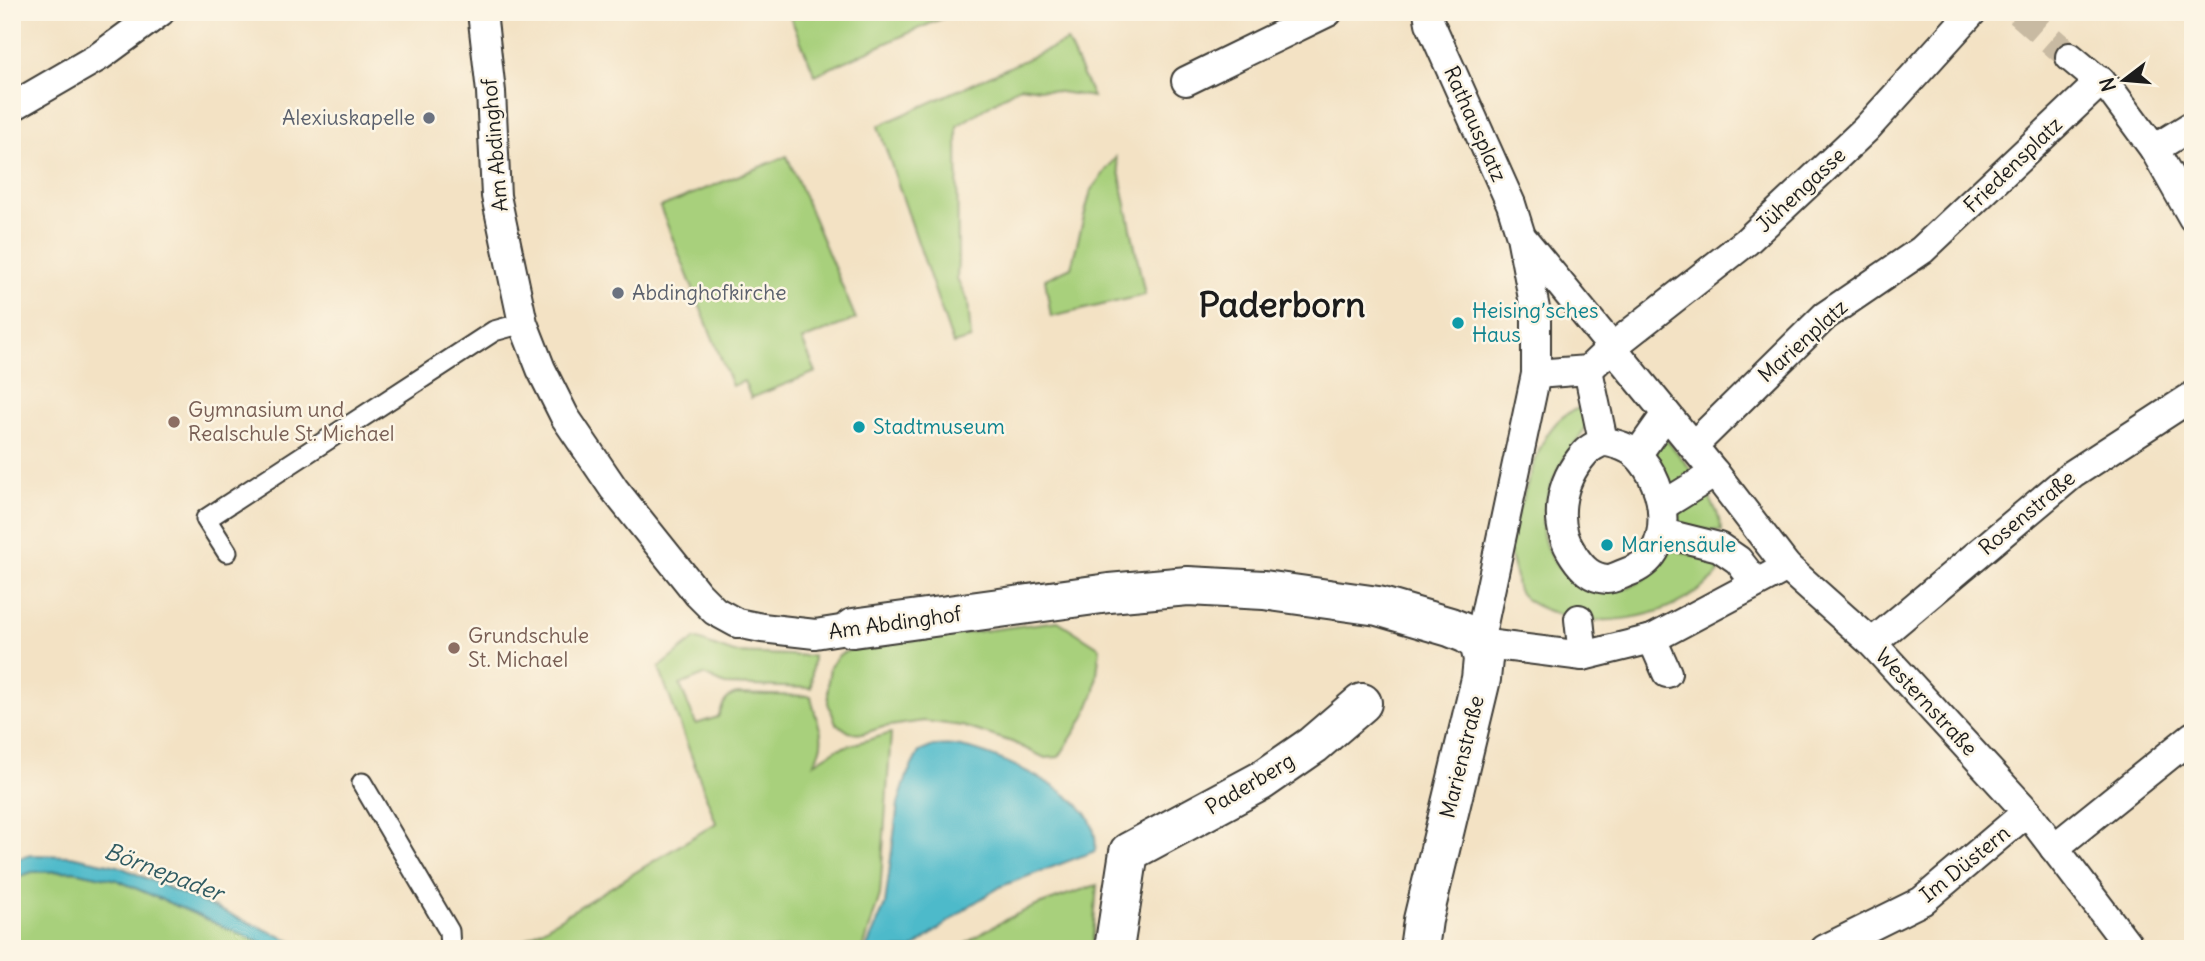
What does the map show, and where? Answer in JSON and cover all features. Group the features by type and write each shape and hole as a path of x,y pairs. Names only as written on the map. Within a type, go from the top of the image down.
{"street":[{"path":"12,107 100,56 160,12"},
{"name":"Am Abdinghof","path":"482,12 491,92 496,196 523,323 541,369 565,417 614,489 698,594 715,611 737,623 815,634 1108,593 1188,586 1264,590 1378,606 1450,627 1479,643"},
{"path":"1186,81 1328,12"},
{"name":"Rathausplatz","path":"1428,12 1430,23 1511,204 1521,236"},
{"name":"Jühengasse","path":"1611,348 1746,242 1773,217 1862,134 1972,12"},
{"path":"2070,57 2112,92 2154,149 2193,218"},
{"name":"Friedensplatz","path":"1955,221 2101,81"},
{"path":"2154,149 2193,125"},
{"name":"Marienplatz","path":"1693,446 1825,316 1922,250 1955,221"},
{"path":"1521,236 1715,473 1787,566 1653,639 1570,655 1479,643 1536,374 1536,314 1521,236"},
{"path":"1536,374 1588,370 1611,348"},
{"path":"1588,370 1603,442"},
{"name":"Rosenstraße","path":"1871,643 2073,474 2193,396"},
{"path":"1637,456 1666,414"},
{"path":"1603,442 1621,445 1637,456 1654,481 1662,520 1655,551 1636,569 1608,579 1584,579 1563,541 1559,515 1566,485 1586,452 1603,442"},
{"path":"1662,520 1715,473"},
{"path":"1662,520 1719,547 1738,560 1756,583"},
{"name":"Westernstraße","path":"1787,566 1871,643 2027,812 2126,947"},
{"path":"1570,655 1579,619"},
{"path":"1653,639 1667,673"},
{"name":"Marienstraße","path":"1419,949 1423,920 1481,679 1483,659 1479,643"},
{"name":"Paderberg","path":"1114,949 1129,852 1261,781 1313,745 1362,703"},
{"path":"2054,848 2193,736"},
{"name":"Im Düstern","path":"1825,949 1922,901 2027,812"}],"lane":[{"path":"227,552 206,519 494,331 523,323"},
{"path":"362,783 449,931 450,949"}],"green space":[{"path":"788,12 956,12 815,75"},
{"path":"1067,41 1093,97 1020,86 957,126 957,279 968,301 971,339 953,344 878,126"},
{"path":"787,156 856,319 802,340 816,372 751,398 744,381 732,386 660,207"},
{"path":"1116,157 1145,295 1051,317 1045,279 1071,267 1091,190"},
{"path":"1580,408 1588,415 1585,426 1558,469 1544,508 1543,535 1548,552 1571,578 1586,586 1603,590 1620,589 1638,583 1652,572 1672,549 1713,561 1720,568 1717,574 1687,598 1648,614 1606,620 1565,616 1546,610 1528,601 1519,592 1510,551 1521,501 1538,453 1548,434 1561,418"},
{"path":"1660,434 1697,477 1677,491 1649,448"},
{"path":"1704,487 1717,512 1722,531 1678,527 1680,503"},
{"path":"1058,621 1100,648 1095,691 1085,716 1059,757 1045,758 1012,742 962,726 924,721 883,727 862,734 849,732 836,723 828,703 830,667 839,655 854,648"},
{"path":"695,639 734,653 813,656 811,688 725,685 704,675 680,685 696,724 718,717 727,700 737,694 811,696 821,737 819,753 814,763 837,749 891,733 880,895 863,949 510,949 716,823 659,668"},
{"path":"74,871 117,880 275,949 12,949 12,879 32,872"},
{"path":"1097,885 1092,949 958,949 992,927 1025,911"}],"water":[{"path":"933,746 954,746 986,754 1024,770 1059,790 1084,811 1090,820 1094,830 1095,851 1002,886 971,905 912,949 866,949 885,905 898,804 908,773 919,752"},
{"path":"31,855 71,856 118,866 310,949 275,949 117,880 74,871 32,872 12,879 12,860"}],"tunnel":[{"path":"2019,12 2070,57"}],"place":[{"name":"Alexiuskapelle","path":"429,118"},
{"name":"Abdinghofkirche","path":"618,293"},
{"name":"Heising’sches Haus","path":"1458,323"},
{"name":"Gymnasium und Realschule St. Michael","path":"174,422"},
{"name":"Stadtmuseum","path":"859,427"},
{"name":"Mariensäule","path":"1607,545"},
{"name":"Grundschule St. Michael","path":"454,648"}],"district":[{"name":"Paderborn","path":"1282,305"}],"water label":[{"name":"Börnepader","path":"164,872"}]}
